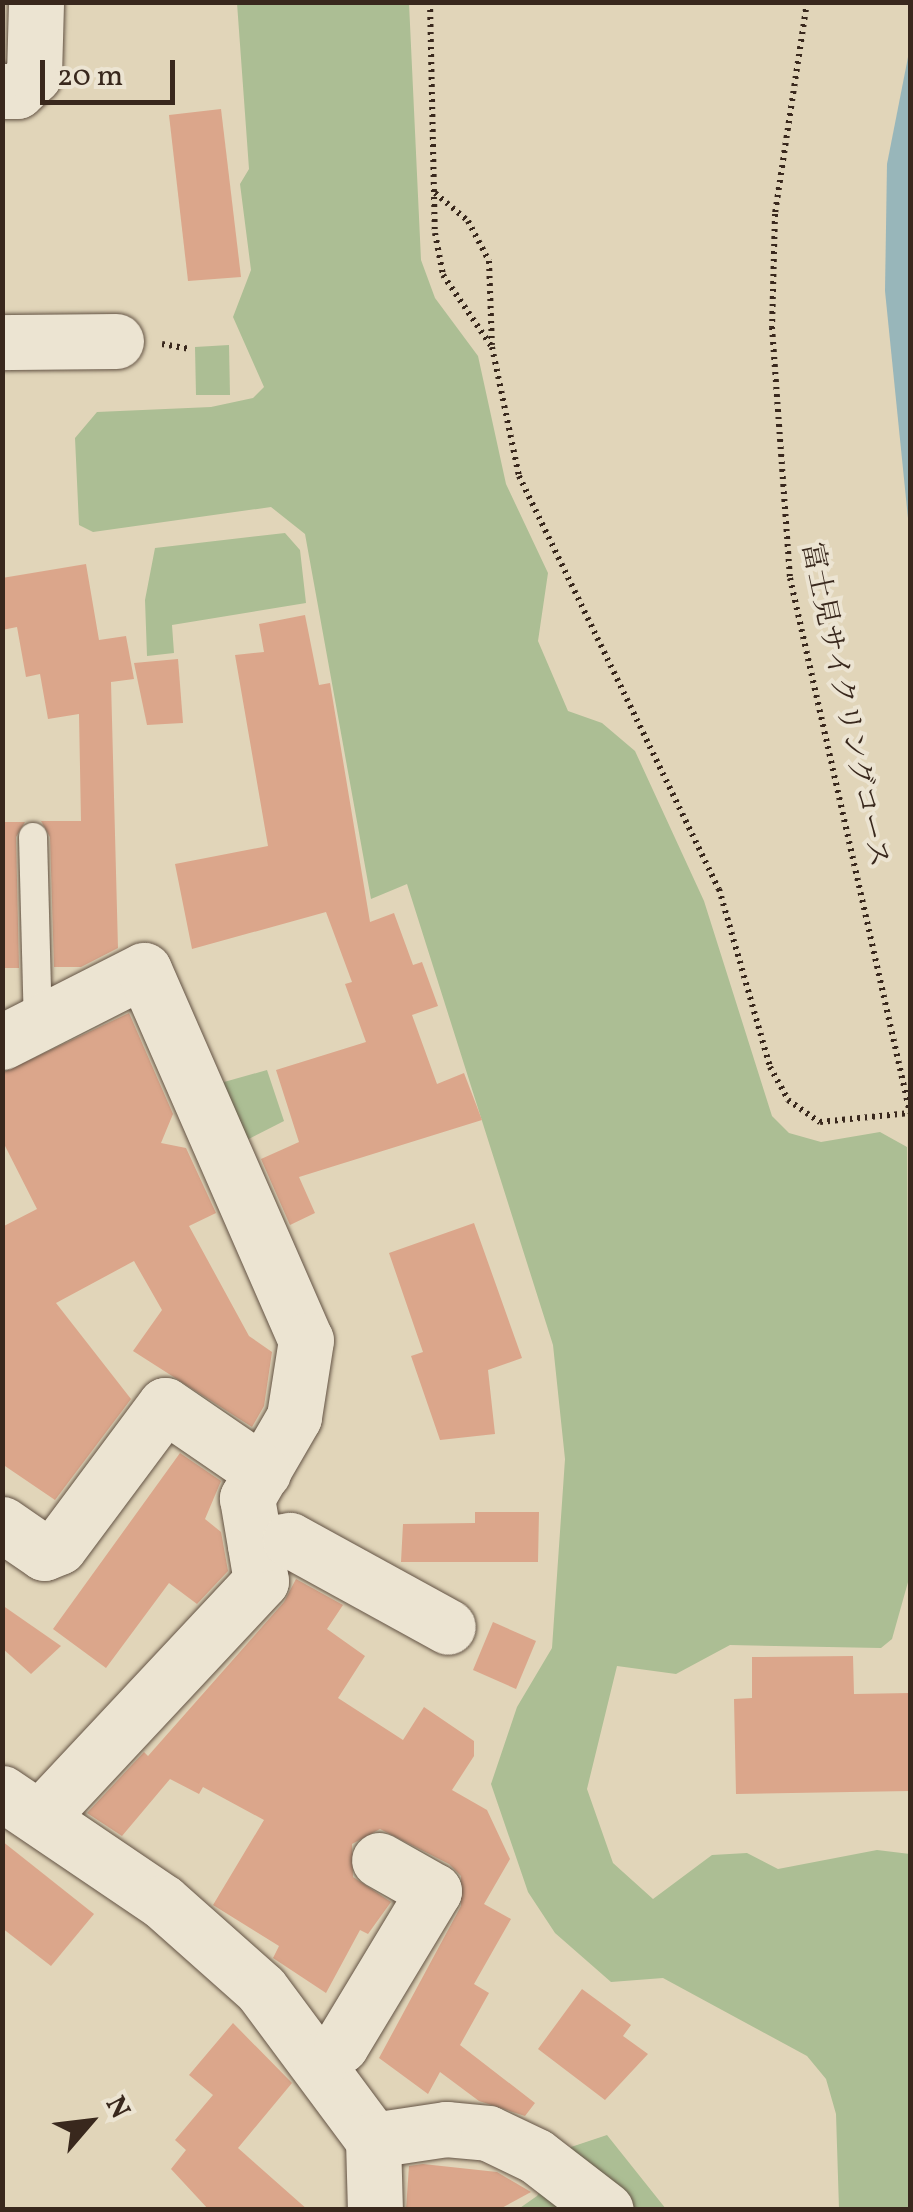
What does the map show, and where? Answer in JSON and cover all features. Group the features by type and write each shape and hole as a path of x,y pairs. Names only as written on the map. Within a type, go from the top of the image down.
{"street":[{"path":"2,91 17,91 34,75 36,2"},
{"path":"2,342 116,341"},
{"path":"20,1032 144,970 306,1340 294,1417 248,1498 261,1581 22,1805 224,1952 320,2061 372,2140 375,2210"},
{"path":"2,1524 44,1553 59,1548 166,1405 263,1472"},
{"path":"255,1545 290,1540 448,1627"},
{"path":"320,2061 342,2045 434,1891 379,1860"},
{"path":"372,2140 446,2129 488,2133 536,2156 606,2210"}],"lane":[{"path":"20,1032 33,837"}],"path":[{"path":"430,2 434,192 443,275 492,347"},
{"name":"富士見サイクリングコース","path":"807,2 780,176 772,328 790,578 910,1113"},
{"path":"434,192 468,221 489,261 492,347 519,476 719,889 770,1067 788,1100 820,1122 910,1113"}],"green space":[{"path":"237,3 409,3 421,260 435,298 478,356 506,484 548,573 538,641 568,711 602,723 635,751 704,901 772,1116 789,1133 821,1142 880,1132 907,1147 910,1575 892,1639 881,1648 730,1645 676,1674 617,1666 587,1789 613,1863 653,1899 712,1855 747,1853 778,1869 877,1850 910,1854 910,2209 839,2209 836,2114 826,2079 807,2056 663,1978 611,1982 555,1933 528,1892 491,1784 517,1707 552,1648 565,1459 553,1345 407,884 371,899 305,534 271,507 93,532 79,525 75,438 97,412 211,407 253,398 264,387 233,317 251,270 240,184 249,169"},
{"path":"229,345 230,395 196,395 195,347"},
{"path":"285,533 300,550 306,603 172,625 174,653 147,656 145,600 155,548"},
{"path":"267,1070 284,1121 241,1143 217,1084"},
{"path":"607,2135 666,2209 517,2210 537,2196 571,2147"}],"water":[{"path":"910,47 910,538 885,291 887,164"}],"building":[{"path":"221,109 241,277 188,281 169,115"},
{"path":"86,564 99,640 126,636 134,679 111,682 118,948 81,967 54,967 50,837 41,821 81,821 79,714 48,719 40,674 26,677 17,627 2,630 2,578"},
{"path":"305,615 319,685 330,683 370,922 394,913 413,965 422,962 438,1006 412,1015 437,1084 464,1073 482,1120 299,1177 315,1213 290,1225 261,1159 299,1142 276,1070 366,1042 345,984 352,982 326,912 192,949 175,864 268,846 235,655 264,652 259,624"},
{"path":"178,659 183,723 147,725 134,663"},
{"path":"2,822 25,822 16,837 19,968 2,968"},
{"path":"129,1013 173,1114 161,1143 186,1148 216,1213 189,1226 249,1336 272,1352 264,1406 252,1427 133,1351 162,1310 134,1261 56,1303 131,1399 55,1500 2,1464 2,1227 37,1209 2,1140 2,1073"},
{"path":"474,1223 522,1358 488,1370 495,1434 440,1440 411,1356 423,1352 389,1253"},
{"path":"180,1453 221,1481 205,1519 221,1532 228,1571 197,1604 169,1583 106,1668 53,1629"},
{"path":"475,1512 539,1512 538,1562 401,1562 403,1524 475,1523"},
{"path":"296,1579 343,1605 327,1629 365,1656 338,1698 403,1740 424,1707 474,1741 474,1756 452,1790 487,1810 510,1859 484,1904 511,1919 474,1984 489,1993 460,2045 535,2103 525,2116 479,2101 440,2072 428,2094 379,2058 461,1906 461,1876 449,1864 380,1829 352,1844 353,1877 391,1902 368,1934 360,1930 326,1993 273,1958 279,1946 213,1905 264,1820 203,1787 199,1794 170,1779 122,1836 87,1813 144,1752 148,1756 284,1602"},
{"path":"2,1605 61,1646 31,1674 2,1648"},
{"path":"493,1622 536,1641 516,1689 473,1670"},
{"path":"853,1656 854,1694 910,1693 910,1791 736,1794 734,1699 752,1698 752,1657"},
{"path":"2,1841 94,1914 51,1966 2,1928"},
{"path":"582,1989 631,2025 623,2036 648,2054 605,2100 538,2049"},
{"path":"233,2023 292,2083 238,2148 308,2210 209,2210 171,2169 186,2150 175,2140 213,2095 189,2075"},
{"path":"409,2166 497,2172 531,2192 498,2210 406,2210"}]}
